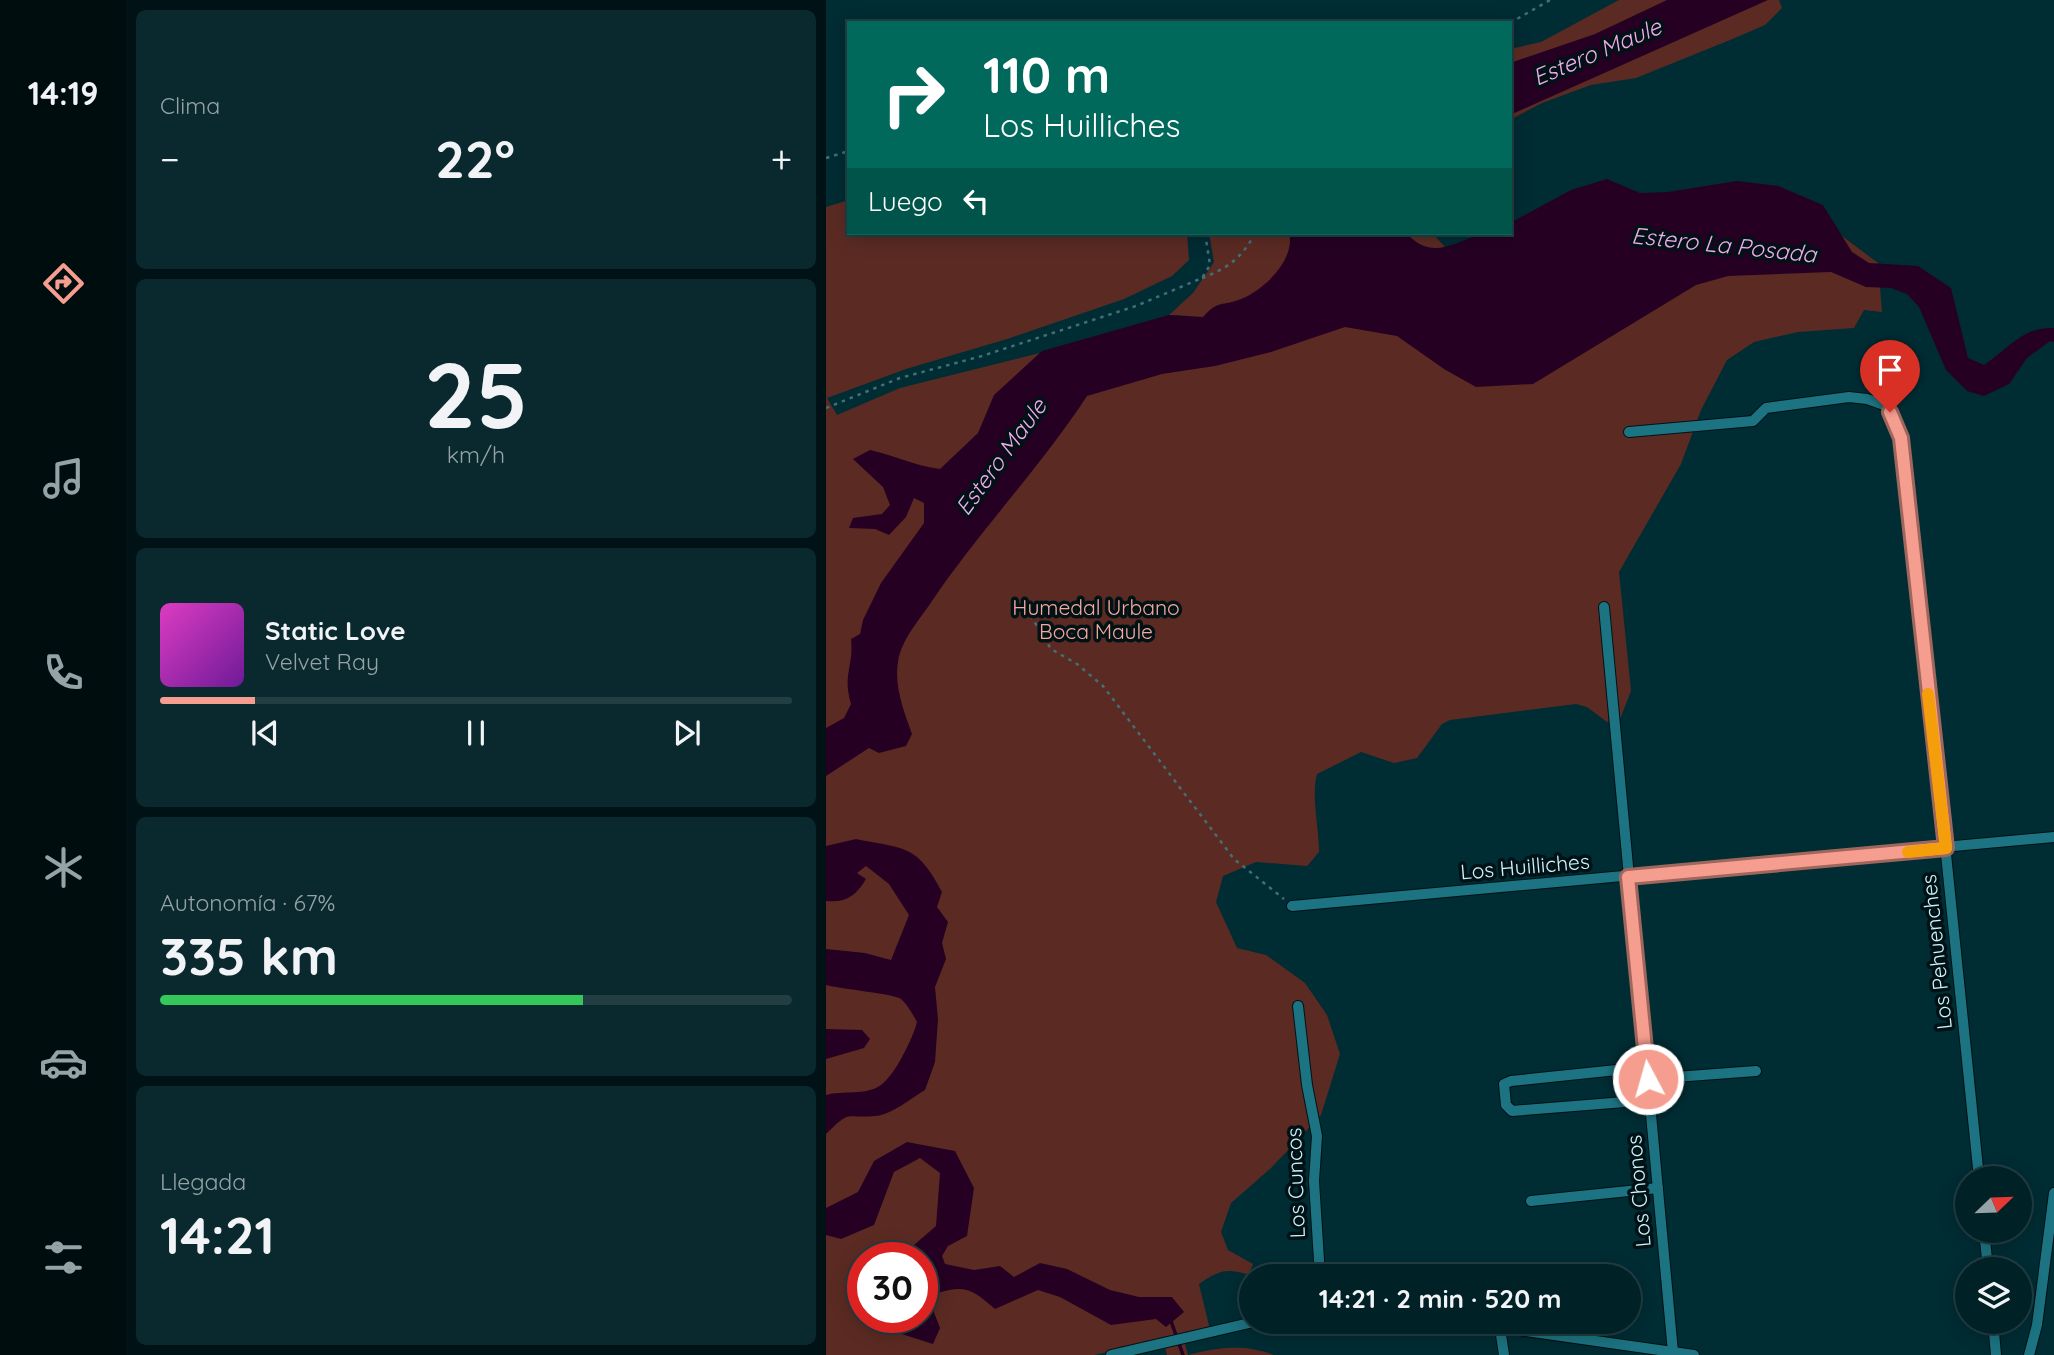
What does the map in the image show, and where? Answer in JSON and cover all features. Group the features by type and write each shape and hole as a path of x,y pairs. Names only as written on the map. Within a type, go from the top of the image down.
{"street":[{"name":"Los Pehuenches","path":"1629,432 1753,421 1766,408 1849,397 1876,401 1890,412 1901,438 1978,1166"},
{"name":"Los Chonos","path":"1604,607 1673,1352"},
{"name":"Los Huilliches","path":"1292,905 2054,837"},
{"name":"Los Cuncos","path":"1298,1006 1307,1085 1317,1136 1314,1181 1319,1264"},
{"path":"1650,1100 1512,1111 1506,1105 1504,1084 1511,1081 1647,1073 1756,1071"},
{"path":"1531,1200 1658,1188"},
{"path":"2029,1355 2037,1325 2054,1193"},
{"path":"1111,1355 1239,1325"},
{"path":"1501,1334 1504,1355"},
{"path":"1543,1334 1694,1355"},
{"path":"1994,1334 1996,1355"}],"path":[{"path":"1512,22 1550,0"},
{"path":"826,158 847,152"},
{"path":"1202,278 1210,265 1205,235"},
{"path":"826,408 900,378 982,356 1136,306 1222,271 1246,251 1254,235"},
{"path":"1026,608 1051,649 1077,664 1110,695 1161,766 1234,859 1292,905"}],"green space":[{"path":"1619,0 1779,0 1782,8 1765,25 1730,40 1636,78 1591,85 1542,103 1512,119 1512,49 1541,42"},
{"name":"Humedal Urbano Boca Maule","path":"847,201 847,235 1187,235 1189,260 1172,276 1124,299 1007,339 906,369 827,398 837,415 900,388 1189,316 1169,315 1193,293 1214,262 1209,235 1434,235 1445,247 1465,248 1512,233 1830,227 1878,263 1882,312 1864,310 1854,328 1798,332 1754,342 1727,360 1701,410 1681,464 1619,572 1631,691 1620,719 1607,722 1587,707 1576,704 1450,720 1442,724 1417,758 1394,763 1361,752 1317,774 1315,802 1319,852 1307,866 1256,862 1223,876 1216,902 1237,948 1266,955 1305,983 1327,1015 1340,1054 1321,1115 1271,1168 1231,1203 1221,1232 1228,1250 1253,1264 1239,1264 1239,1272 1222,1272 1199,1284 1212,1338 1184,1340 1188,1355 1167,1355 1163,1340 1094,1355 826,1355 826,207"},
{"path":"1231,1348 1252,1349 1274,1355 1188,1355"}],"water":[{"path":"1667,0 1768,0 1512,114 1512,62 1595,34"},
{"name":"Estero La Posada","path":"1607,179 1640,193 1668,192 1737,181 1778,186 1823,205 1852,252 1869,263 1918,266 1951,288 1968,358 1984,365 2017,340 2043,328 2054,328 2054,342 2050,341 2027,358 2009,384 1984,396 1967,391 1946,370 1919,307 1907,294 1891,288 1866,287 1831,272 1728,276 1696,285 1533,384 1476,387 1444,369 1397,336 1345,327 1271,352 1215,366 1162,374 1087,396 1050,448 970,549 907,638 897,671 901,699 912,734 906,746 879,753 869,748 826,776 826,728 844,718 851,704 848,678 851,639 860,634 863,620 881,583 924,523 924,503 914,498 906,517 889,535 875,529 849,528 853,518 882,514 890,505 883,487 853,459 870,450 940,469 978,433 994,395 1042,351 1169,315 1203,317 1217,306 1250,295 1268,281 1283,263 1288,253 1289,235 1408,235 1425,246 1442,247 1480,235 1512,235 1512,222 1571,190"},
{"path":"856,839 908,851 925,865 942,892 937,907 948,922 942,943 946,959 935,987 938,1019 935,1062 925,1090 881,1115 849,1116 826,1134 826,1095 861,1092 881,1085 903,1056 917,1022 906,1004 897,997 826,985 826,949 865,953 891,960 909,915 889,884 866,866 857,873 866,879 854,894 839,901 826,901 826,846"},
{"path":"826,1029 862,1030 870,1039 864,1048 826,1059"},
{"path":"907,1142 955,1151 974,1188 967,1236 948,1246 942,1256 945,1264 974,1270 1000,1266 1014,1277 1040,1263 1067,1269 1110,1290 1139,1297 1172,1297 1184,1312 1166,1327 1156,1319 1111,1325 1060,1297 1038,1290 995,1309 975,1294 963,1289 938,1293 938,1242 917,1242 936,1226 940,1173 920,1158 894,1172 874,1225 841,1239 826,1235 826,1208 858,1192 874,1161"},
{"path":"899,1333 938,1333 933,1344"}],"waterway":[{"name":"Estero Maule","path":"1171,1321 1183,1355"}],"slow traffic":[{"path":"1908,852 1946,848 1928,694"}],"route":[{"path":"1648,1079 1628,877 1946,848 1901,438 1890,412"}]}
